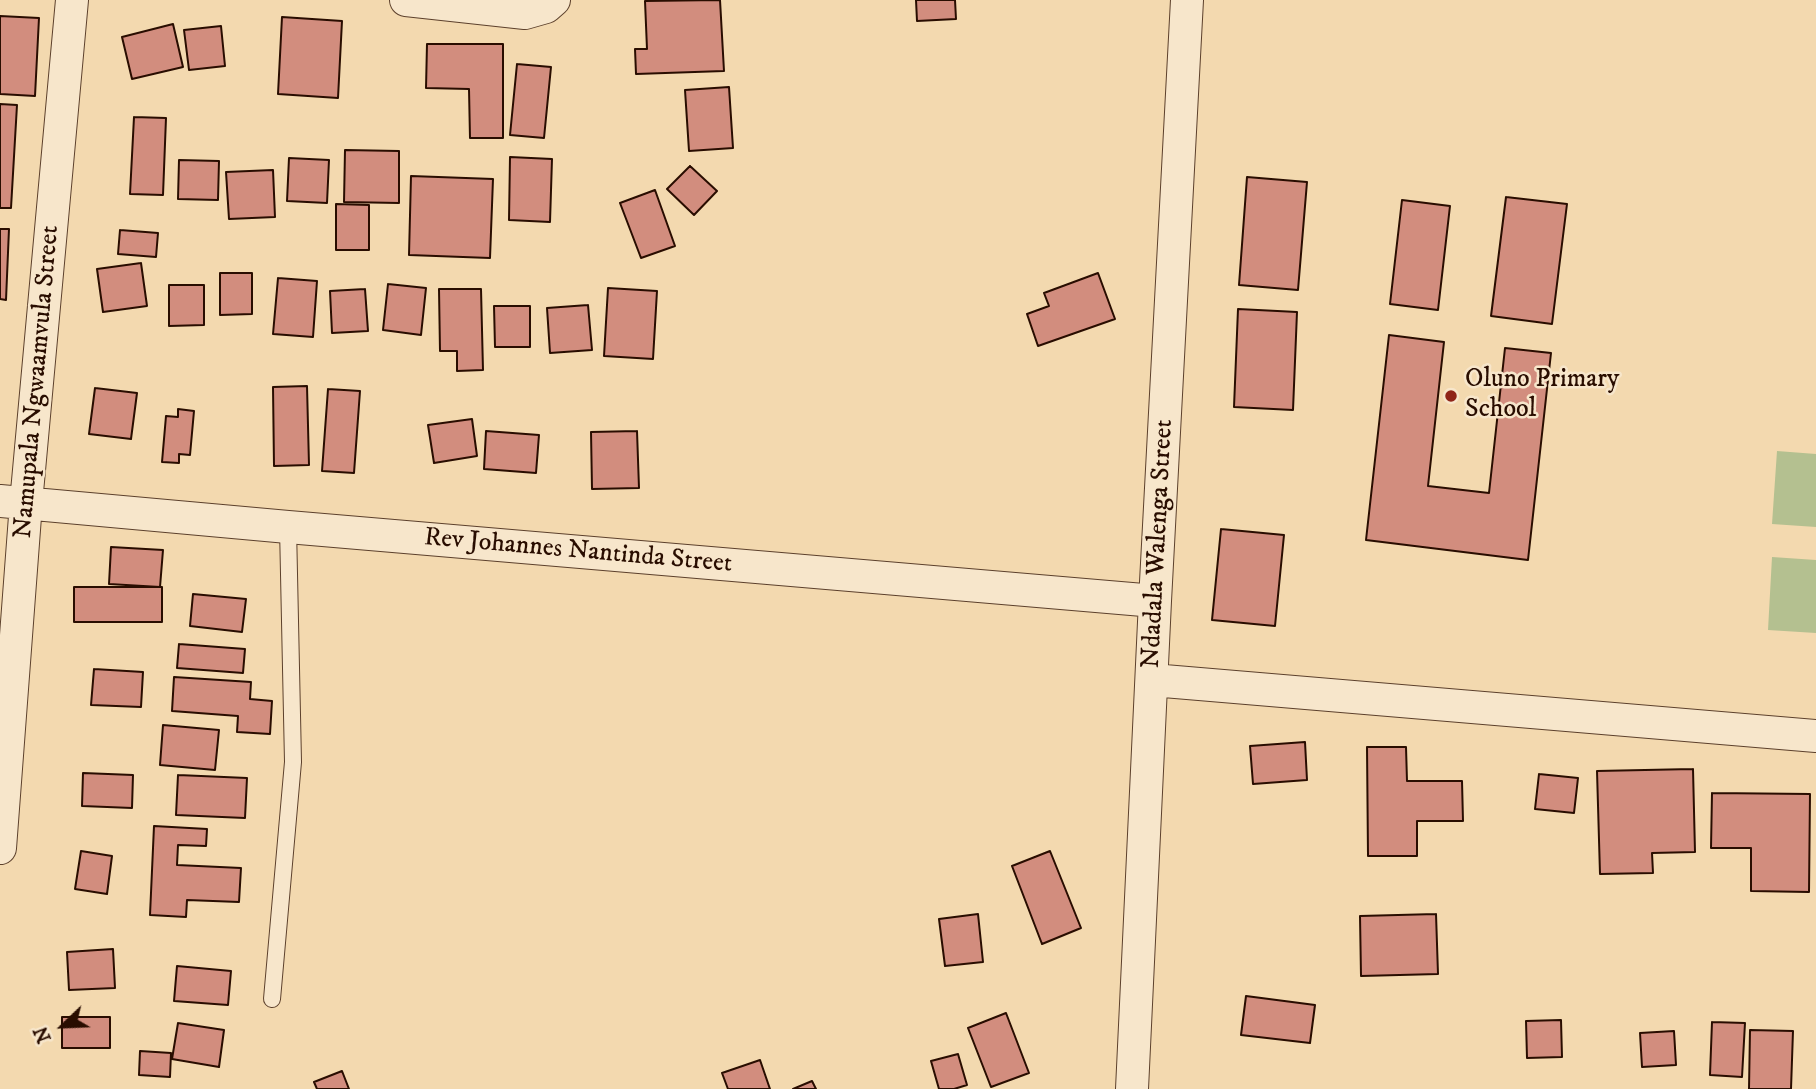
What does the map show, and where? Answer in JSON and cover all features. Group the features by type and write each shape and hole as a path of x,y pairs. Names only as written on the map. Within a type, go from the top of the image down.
{"street":[{"name":"Namupala Ngwaamvula Street","path":"0,848 13,502 72,0"},
{"path":"406,0 526,13 546,7 554,0"},
{"name":"Ndadala Walenga Street","path":"1132,1089 1187,0"},
{"name":"Rev Johannes Nantinda Street","path":"13,502 1155,601"},
{"path":"1152,680 1816,736"}],"lane":[{"path":"272,999 293,762 288,527"}],"green space":[{"path":"1777,451 1816,454 1816,527 1772,524"},
{"path":"1772,557 1816,560 1816,633 1768,630"}],"building":[{"path":"720,0 724,71 636,74 635,49 647,49 645,1"},
{"path":"916,0 955,0 956,19 917,21"},
{"path":"0,16 39,18 35,96 0,94"},
{"path":"282,17 342,21 338,98 278,94"},
{"path":"173,24 183,67 132,79 122,37"},
{"path":"221,26 225,66 189,70 184,30"},
{"path":"427,44 503,44 503,138 470,138 469,89 426,88"},
{"path":"517,64 551,67 544,138 510,135"},
{"path":"729,87 733,148 689,151 685,90"},
{"path":"0,104 17,105 11,208 0,208"},
{"path":"134,117 166,118 163,195 130,194"},
{"path":"345,150 399,151 399,203 344,202"},
{"path":"510,157 552,159 550,222 509,220"},
{"path":"289,158 329,160 327,203 287,201"},
{"path":"179,160 219,161 218,200 178,199"},
{"path":"690,166 717,191 694,215 667,189"},
{"path":"273,170 275,217 229,219 226,172"},
{"path":"411,176 493,179 490,258 409,255"},
{"path":"1247,177 1307,182 1298,290 1239,285"},
{"path":"655,190 675,246 641,258 620,203"},
{"path":"1506,197 1567,204 1552,324 1491,316"},
{"path":"1402,200 1450,206 1438,310 1390,304"},
{"path":"336,204 369,205 369,250 336,250"},
{"path":"0,229 9,229 6,300 0,299"},
{"path":"120,230 158,233 156,257 118,254"},
{"path":"141,263 147,306 103,312 97,269"},
{"path":"220,273 252,273 252,314 220,315"},
{"path":"1098,273 1115,319 1038,346 1027,314 1049,306 1044,293"},
{"path":"278,278 317,281 313,337 273,334"},
{"path":"388,284 426,288 421,335 383,330"},
{"path":"169,285 204,285 204,325 169,326"},
{"path":"608,288 657,291 653,359 604,356"},
{"path":"365,289 368,331 332,333 330,291"},
{"path":"439,289 481,289 483,370 457,371 457,351 440,351"},
{"path":"588,305 592,350 550,353 547,308"},
{"path":"494,306 530,306 530,347 495,347"},
{"path":"1238,309 1297,312 1293,410 1234,407"},
{"path":"1389,335 1444,342 1428,486 1489,493 1505,348 1551,353 1528,560 1366,540"},
{"path":"307,386 309,465 274,466 273,387"},
{"path":"95,388 137,393 131,439 89,434"},
{"path":"328,389 360,391 354,473 322,471"},
{"path":"178,409 194,411 190,455 179,454 179,463 162,462 166,416 178,417"},
{"path":"472,419 477,456 434,463 428,425"},
{"path":"486,431 539,435 536,473 484,469"},
{"path":"637,431 639,488 592,489 591,432"},
{"path":"1221,529 1284,535 1275,626 1212,620"},
{"path":"111,547 163,550 160,587 109,584"},
{"path":"74,587 162,587 162,622 74,622"},
{"path":"193,594 246,599 242,632 190,626"},
{"path":"179,644 245,649 243,673 177,668"},
{"path":"94,669 143,672 141,707 91,705"},
{"path":"174,677 251,682 250,699 272,701 270,734 237,732 238,716 172,711"},
{"path":"163,725 219,730 215,770 160,765"},
{"path":"1305,742 1307,780 1253,784 1250,746"},
{"path":"1367,747 1406,747 1407,781 1462,781 1463,821 1417,821 1417,856 1368,856"},
{"path":"1693,769 1695,852 1652,853 1653,873 1600,874 1597,771"},
{"path":"83,773 133,775 132,808 82,806"},
{"path":"1539,774 1578,778 1574,813 1535,809"},
{"path":"178,775 247,778 245,818 176,815"},
{"path":"1712,793 1810,794 1809,892 1751,891 1751,848 1711,848"},
{"path":"154,826 207,829 206,846 178,845 177,865 241,868 239,902 187,900 186,917 150,915"},
{"path":"81,851 112,856 107,894 75,889"},
{"path":"1050,851 1081,928 1042,944 1012,866"},
{"path":"978,914 983,962 945,966 939,919"},
{"path":"1436,914 1438,974 1361,976 1360,916"},
{"path":"113,949 115,988 69,990 67,952"},
{"path":"177,966 231,971 228,1005 174,1001"},
{"path":"1246,996 1315,1005 1310,1043 1241,1035"},
{"path":"1006,1013 1029,1073 991,1087 968,1028"},
{"path":"62,1017 110,1017 110,1048 62,1048"},
{"path":"1561,1020 1562,1057 1527,1058 1526,1021"},
{"path":"1712,1022 1745,1023 1742,1077 1710,1075"},
{"path":"178,1023 224,1030 219,1067 172,1059"},
{"path":"1750,1030 1793,1031 1791,1089 1749,1089"},
{"path":"1674,1031 1676,1065 1642,1067 1640,1033"},
{"path":"140,1051 171,1053 170,1077 139,1075"},
{"path":"958,1054 967,1085 954,1089 939,1089 931,1061"},
{"path":"760,1060 770,1089 728,1089 722,1073"},
{"path":"342,1071 349,1089 317,1089 314,1082"},
{"path":"812,1081 816,1089 793,1089"}],"place":[{"name":"Oluno Primary School","path":"1451,396"}]}
